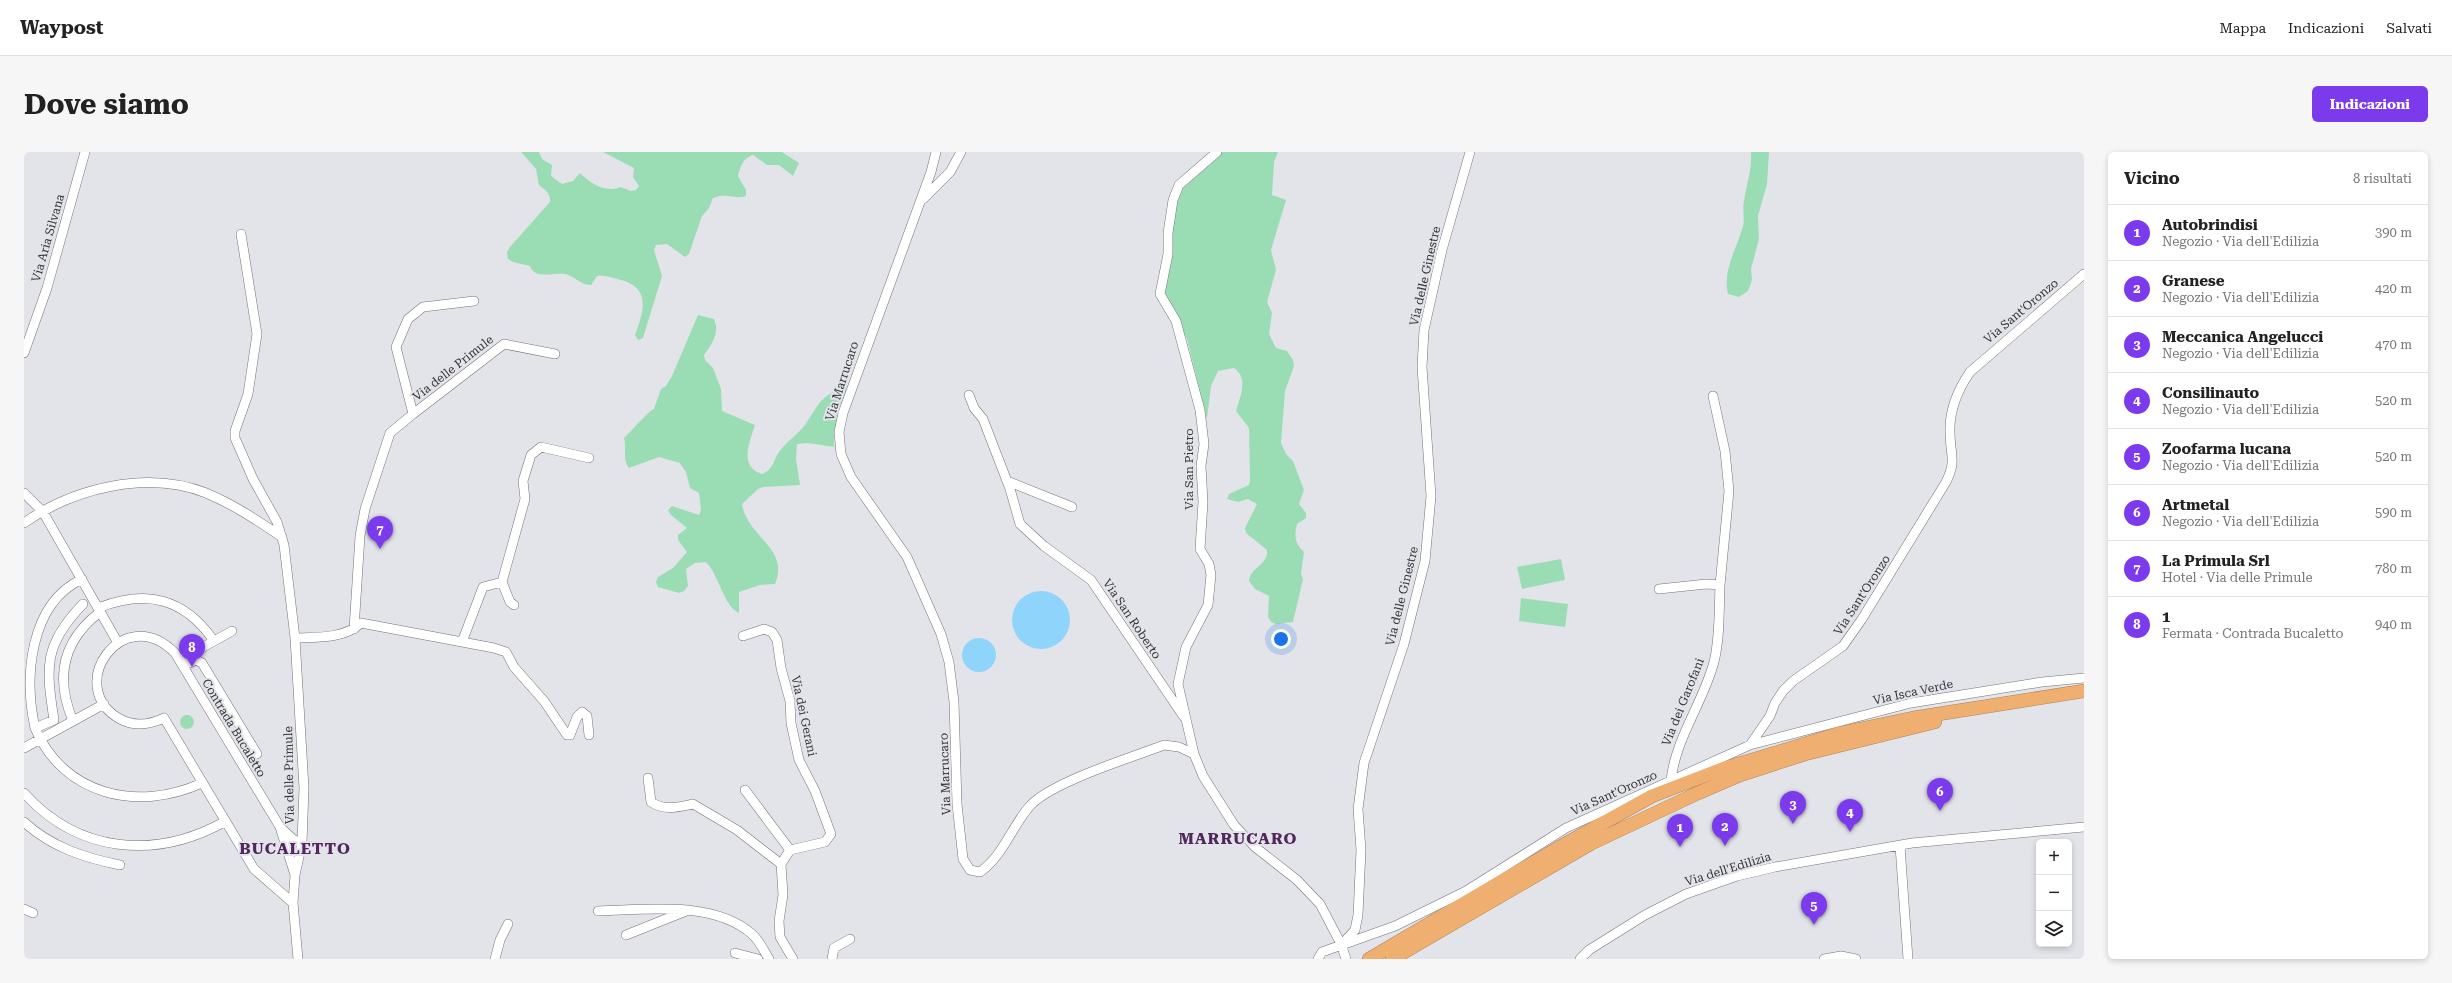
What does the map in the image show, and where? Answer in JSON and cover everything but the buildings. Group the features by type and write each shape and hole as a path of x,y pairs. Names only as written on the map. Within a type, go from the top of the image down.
{"highway":[{"path":"1369,959 1558,848 1652,796 1722,769 1841,733 1913,718 2084,691"},
{"path":"1392,959 1592,843 1648,815 1740,776 1805,754 1904,729 2084,699"}],"street":[{"name":"Via Aria Silvana","path":"24,353 47,288 85,152"},
{"name":"Via Marrucaro","path":"936,152 920,201 843,413 839,432 839,443 840,454 851,477 907,557 940,634 949,662 954,702 957,804 963,859 970,870 980,872 991,865 1029,806 1050,791 1078,777 1164,746 1179,747 1194,754"},
{"name":"Via Marrucaro","path":"920,201 950,172 960,152"},
{"name":"Via San Pietro","path":"1194,754 1178,684 1186,648 1208,605 1211,574 1209,564 1200,549 1203,502 1201,466 1204,444 1200,410 1176,321 1160,294 1168,254 1168,233 1173,200 1179,185 1217,152"},
{"name":"Via delle Ginestre","path":"1341,944 1355,930 1358,915 1361,857 1358,809 1364,763 1404,644 1425,561 1432,496 1422,366 1424,330 1442,250 1470,152"},
{"name":"Via delle Primule","path":"241,234 257,334 248,394 235,431 235,438 282,537 295,638 304,788 302,843 295,875 293,903 298,959"},
{"name":"Via Sant'Oronzo","path":"1318,959 1322,952 1395,926 1466,891 1566,828 1750,745 1770,716 1783,691 1793,681 1843,646 1862,620 1946,482 1954,464 1950,435 1953,405 1957,391 1970,372 2084,274"},
{"name":"Via delle Primule","path":"413,414 396,346 408,319 423,307 474,301"},
{"name":"Via delle Primule","path":"354,629 360,536 365,509 390,433 504,344 555,354"},
{"name":"Via San Roberto","path":"969,395 974,408 983,419 1007,481 1020,524 1038,541 1091,580 1188,724"},
{"name":"Via dei Garofani","path":"1671,780 1673,759 1683,732 1705,687 1714,661 1729,491 1725,451 1713,396"},
{"path":"514,605 510,602 502,582 525,499 523,481 531,455 541,447 589,458"},
{"path":"1007,481 1072,507"},
{"path":"24,523 66,500 89,491 124,485 164,483 205,493 238,508 282,537"},
{"path":"24,493 43,512 118,642 108,651 99,670 98,692 104,704 113,714 127,722 149,724 164,718 224,822 254,869 293,903"},
{"path":"24,653 34,624 46,605 69,581 81,577"},
{"path":"38,741 30,714 25,688 30,648 38,626 49,607 71,584 81,577"},
{"path":"462,642 483,587 502,582"},
{"path":"1659,589 1706,584 1720,585"},
{"path":"73,721 62,684 68,654 79,631 99,610 124,599 149,598 167,602 192,615 214,641"},
{"path":"35,728 54,720 48,692 49,662 56,640 66,622 83,604"},
{"path":"295,638 329,637 354,629 361,623 444,637 494,648 506,652 514,667 544,701 567,735 570,735 577,717 582,712 587,716 589,735"},
{"name":"Via dei Gerani","path":"743,636 764,629 772,632 777,640 781,668 790,701 791,723 799,760 829,824 831,834 825,842 790,850"},
{"path":"182,663 214,641 232,631"},
{"name":"Contrada Bucaletto","path":"118,642 136,636 151,637 169,646 182,663 280,827"},
{"path":"182,663 196,660 202,663 257,754"},
{"name":"Via Isca Verde","path":"1750,745 1911,703 2042,682 2084,678"},
{"path":"24,748 104,704"},
{"path":"24,715 38,741 53,758 71,774 90,785 119,795 147,798 159,797 202,783"},
{"path":"1194,754 1203,776 1234,825 1256,847 1297,880 1320,904 1341,944 1346,959"},
{"path":"648,778 651,802 658,807 668,808 693,804 737,830 781,864"},
{"path":"746,790 790,850 781,864 783,895 780,937 793,959"},
{"path":"24,793 33,803 66,826 111,844 155,846 201,834 224,822"},
{"path":"24,822 32,830 70,851 120,865"},
{"path":"280,827 294,840 302,843"},
{"path":"280,827 295,875"},
{"name":"Via dell'Edilizia","path":"1580,959 1589,950 1645,915 1686,894 1737,876 1775,867 1900,846 2084,827"},
{"path":"1900,846 1908,959"},
{"path":"598,911 663,907 710,914 732,922 752,934 769,959"},
{"path":"24,909 33,913"},
{"path":"626,935 686,911"},
{"path":"495,959 500,940 508,924"},
{"path":"832,959 834,948 850,939"},
{"path":"735,953 758,959"},
{"path":"1824,959 1841,956 1856,959"}],"green space":[{"path":"521,152 539,152 542,159 552,165 551,176 562,184 573,181 580,173 589,181 604,188 615,189 621,187 631,191 636,190 639,186 633,177 634,168 603,152 782,152 799,163 793,176 779,165 767,165 753,155 750,156 742,163 738,176 746,190 746,196 718,196 713,198 709,208 702,216 689,254 685,257 667,244 656,245 654,250 662,276 643,338 638,340 635,335 641,317 643,302 637,289 631,284 606,276 597,276 591,285 587,285 568,275 536,273 530,266 513,262 508,259 507,252 510,247 550,202 549,194 539,185 536,169"},
{"path":"1221,152 1278,152 1274,162 1272,195 1286,200 1271,250 1276,270 1267,302 1272,313 1269,334 1276,348 1287,351 1293,360 1294,366 1285,391 1281,443 1286,454 1293,461 1304,490 1299,504 1306,513 1306,518 1297,524 1296,540 1304,552 1301,574 1303,579 1293,622 1276,624 1271,622 1268,617 1269,596 1255,589 1249,581 1250,576 1267,555 1267,550 1246,533 1245,528 1257,504 1248,499 1238,502 1227,499 1229,494 1249,485 1250,480 1249,428 1236,411 1242,388 1241,377 1239,372 1234,368 1218,371 1211,386 1207,419 1187,339 1163,290 1172,242 1173,214 1183,186"},
{"path":"1751,152 1769,152 1767,184 1758,216 1759,239 1751,269 1752,280 1748,291 1739,297 1728,294 1727,277 1731,260 1743,226 1743,204 1750,171"},
{"path":"698,315 714,319 716,324 716,334 710,347 704,355 705,360 713,368 721,389 722,411 755,425 750,440 748,460 750,466 762,474 771,468 779,452 805,425 820,402 843,386 847,388 834,434 834,447 808,443 797,444 796,459 800,485 763,487 758,489 742,504 745,515 751,525 766,543 777,561 778,572 775,584 760,585 739,592 739,613 734,610 725,598 715,575 706,562 695,563 686,569 688,586 684,591 679,593 658,587 656,582 658,577 673,568 687,552 678,540 678,535 687,528 671,515 668,510 672,506 699,515 701,510 699,493 690,488 686,472 680,463 659,457 629,468 625,457 624,438 654,409 661,389 666,386 672,376"},
{"path":"1561,559 1565,580 1522,589 1517,567"},
{"path":"1521,598 1568,604 1565,627 1519,621"},
{"path":"184,715 190,715 194,719 194,725 190,729 184,729 180,725 180,719"}],"water":[{"path":"1041,591 1057,596 1065,604 1070,620 1065,636 1057,644 1041,649 1025,644 1017,636 1012,620 1017,604 1025,596"},
{"path":"982,638 991,643 995,648 995,662 991,667 986,671 976,672 972,671 963,662 962,652 963,648 972,639"}],"place":[{"name":"La Primula Srl","path":"380,549"},
{"name":"1","path":"192,667"},
{"name":"Artmetal","path":"1940,811"},
{"name":"Meccanica Angelucci","path":"1793,824"},
{"name":"Consilinauto","path":"1850,832"},
{"name":"Granese","path":"1725,846"},
{"name":"Autobrindisi","path":"1680,847"},
{"name":"Zoofarma lucana","path":"1814,925"}],"district":[{"name":"MARRUCARO","path":"1238,838"},
{"name":"BUCALETTO","path":"295,848"}]}
